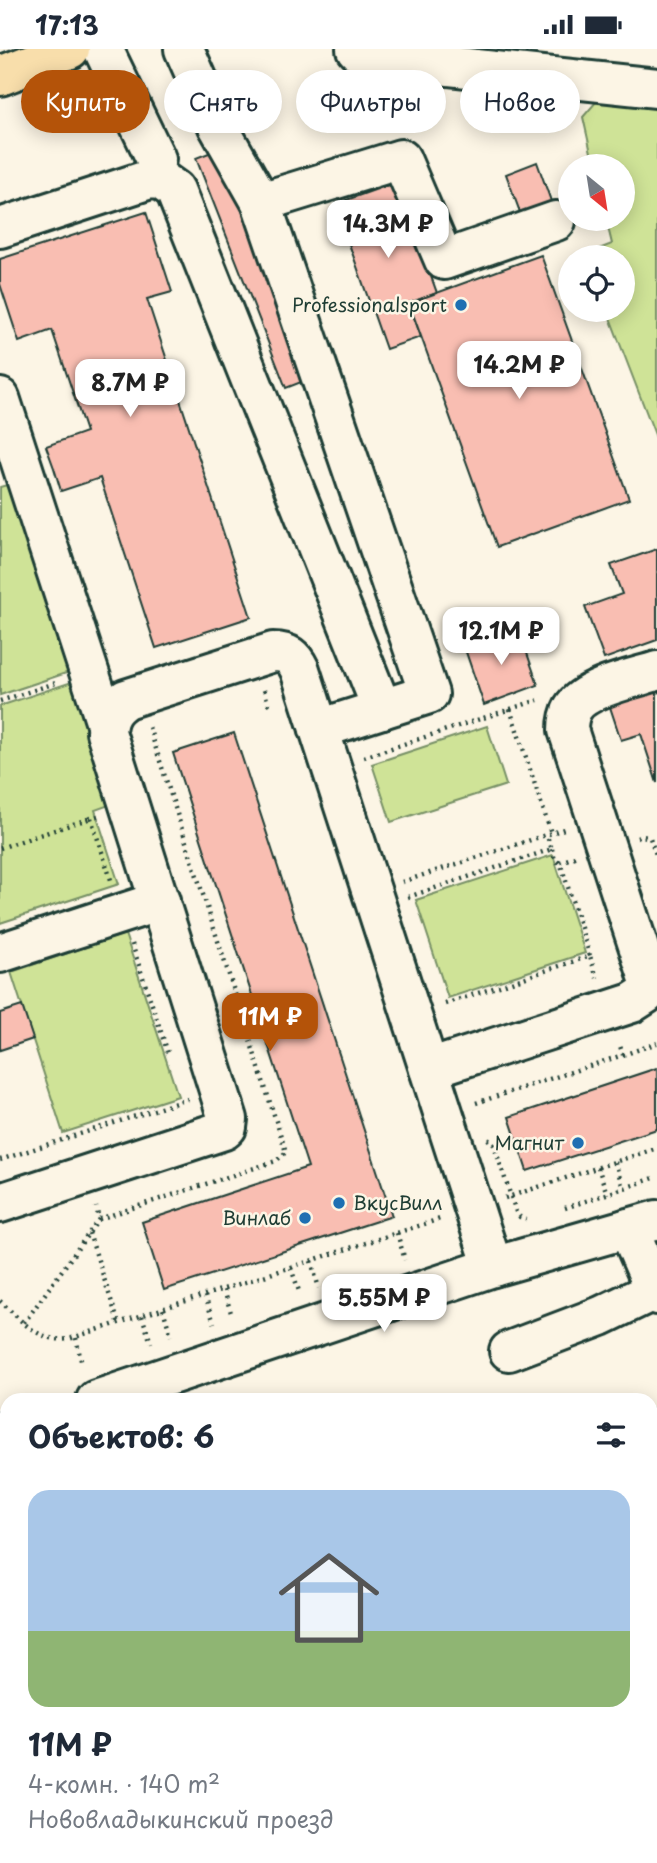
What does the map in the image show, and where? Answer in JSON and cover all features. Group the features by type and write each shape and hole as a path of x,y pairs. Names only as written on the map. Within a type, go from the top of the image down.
{"main road":[{"path":"0,76 70,49"}],"street":[{"path":"0,57 20,49"},
{"path":"103,49 156,159"},
{"path":"184,49 218,126 261,202 429,694 319,729"},
{"path":"356,49 365,57 657,88"},
{"path":"261,202 401,159 444,260 556,221"},
{"path":"0,228 150,179 162,180 175,190 382,709"},
{"path":"0,398 11,469 89,672 228,1119 224,1130 0,1203"},
{"path":"106,724 110,713 126,699 273,652 283,652 295,660 493,1267"},
{"path":"429,1069 641,999 646,994 650,982 585,850 568,730 573,708 581,699 593,692 657,671"},
{"path":"0,953 159,901"},
{"path":"89,1383 642,1224 656,1293 509,1351"}],"path":[{"path":"0,701 89,672"},
{"path":"363,758 548,698 573,708"},
{"path":"510,709 555,860 560,862 623,1055"},
{"path":"0,848 91,818"},
{"path":"397,883 549,833 565,829 567,831"},
{"path":"412,909 408,897 552,849"},
{"path":"560,862 585,850"},
{"path":"437,1006 590,956"},
{"path":"439,992 443,1004"},
{"path":"502,1094 657,1043"},
{"path":"0,1160 262,1074"},
{"path":"483,1138 489,1139 494,1145 520,1217 531,1219"},
{"path":"0,1301 36,1334 48,1339 76,1338 657,1148"},
{"path":"615,1162 623,1188"},
{"path":"598,1167 607,1194"},
{"path":"556,1210 657,1177"},
{"path":"89,1233 119,1324"},
{"path":"397,1233 405,1260"},
{"path":"24,1323 84,1240"},
{"path":"311,1261 319,1288"},
{"path":"292,1268 300,1294"},
{"path":"223,1290 232,1316"},
{"path":"205,1296 214,1323"},
{"path":"163,1310 171,1336"},
{"path":"142,1316 151,1343"},
{"path":"76,1338 89,1383"}],"green space":[{"path":"602,95 657,103 657,440 612,322 635,322 635,245 609,245 612,244 609,231 635,231 635,154 591,154 583,117"},
{"path":"17,482 78,669 0,695 0,487"},
{"path":"75,681 115,803 95,810 119,884 0,923 0,706"},
{"path":"487,726 506,785 391,822 372,764"},
{"path":"553,855 585,953 448,998 416,900"},
{"path":"125,934 178,1096 63,1133 11,972"}],"building":[{"path":"219,149 309,379 286,388 196,158"},
{"path":"537,162 552,204 521,215 506,174"},
{"path":"397,182 437,293 409,303 421,337 386,349 335,204"},
{"path":"146,212 172,292 147,299 251,617 156,648 100,478 61,491 46,446 86,432 52,330 19,342 0,284 0,259"},
{"path":"541,255 558,302 558,322 565,322 629,499 497,547 409,303"},
{"path":"657,549 657,640 604,659 585,607 622,594 611,565"},
{"path":"519,630 538,685 484,705 465,649"},
{"path":"657,688 657,783 641,734 621,740 609,704"},
{"path":"234,733 392,1216 164,1290 142,1222 308,1167 173,753"},
{"path":"22,1006 33,1039 0,1050 0,1013"},
{"path":"657,1068 657,1129 527,1171 509,1117"}],"place":[{"name":"Professionalsport","path":"461,305"},
{"name":"Магнит","path":"578,1143"},
{"name":"ВкусВилл","path":"339,1203"},
{"name":"Винлаб","path":"305,1218"}]}
